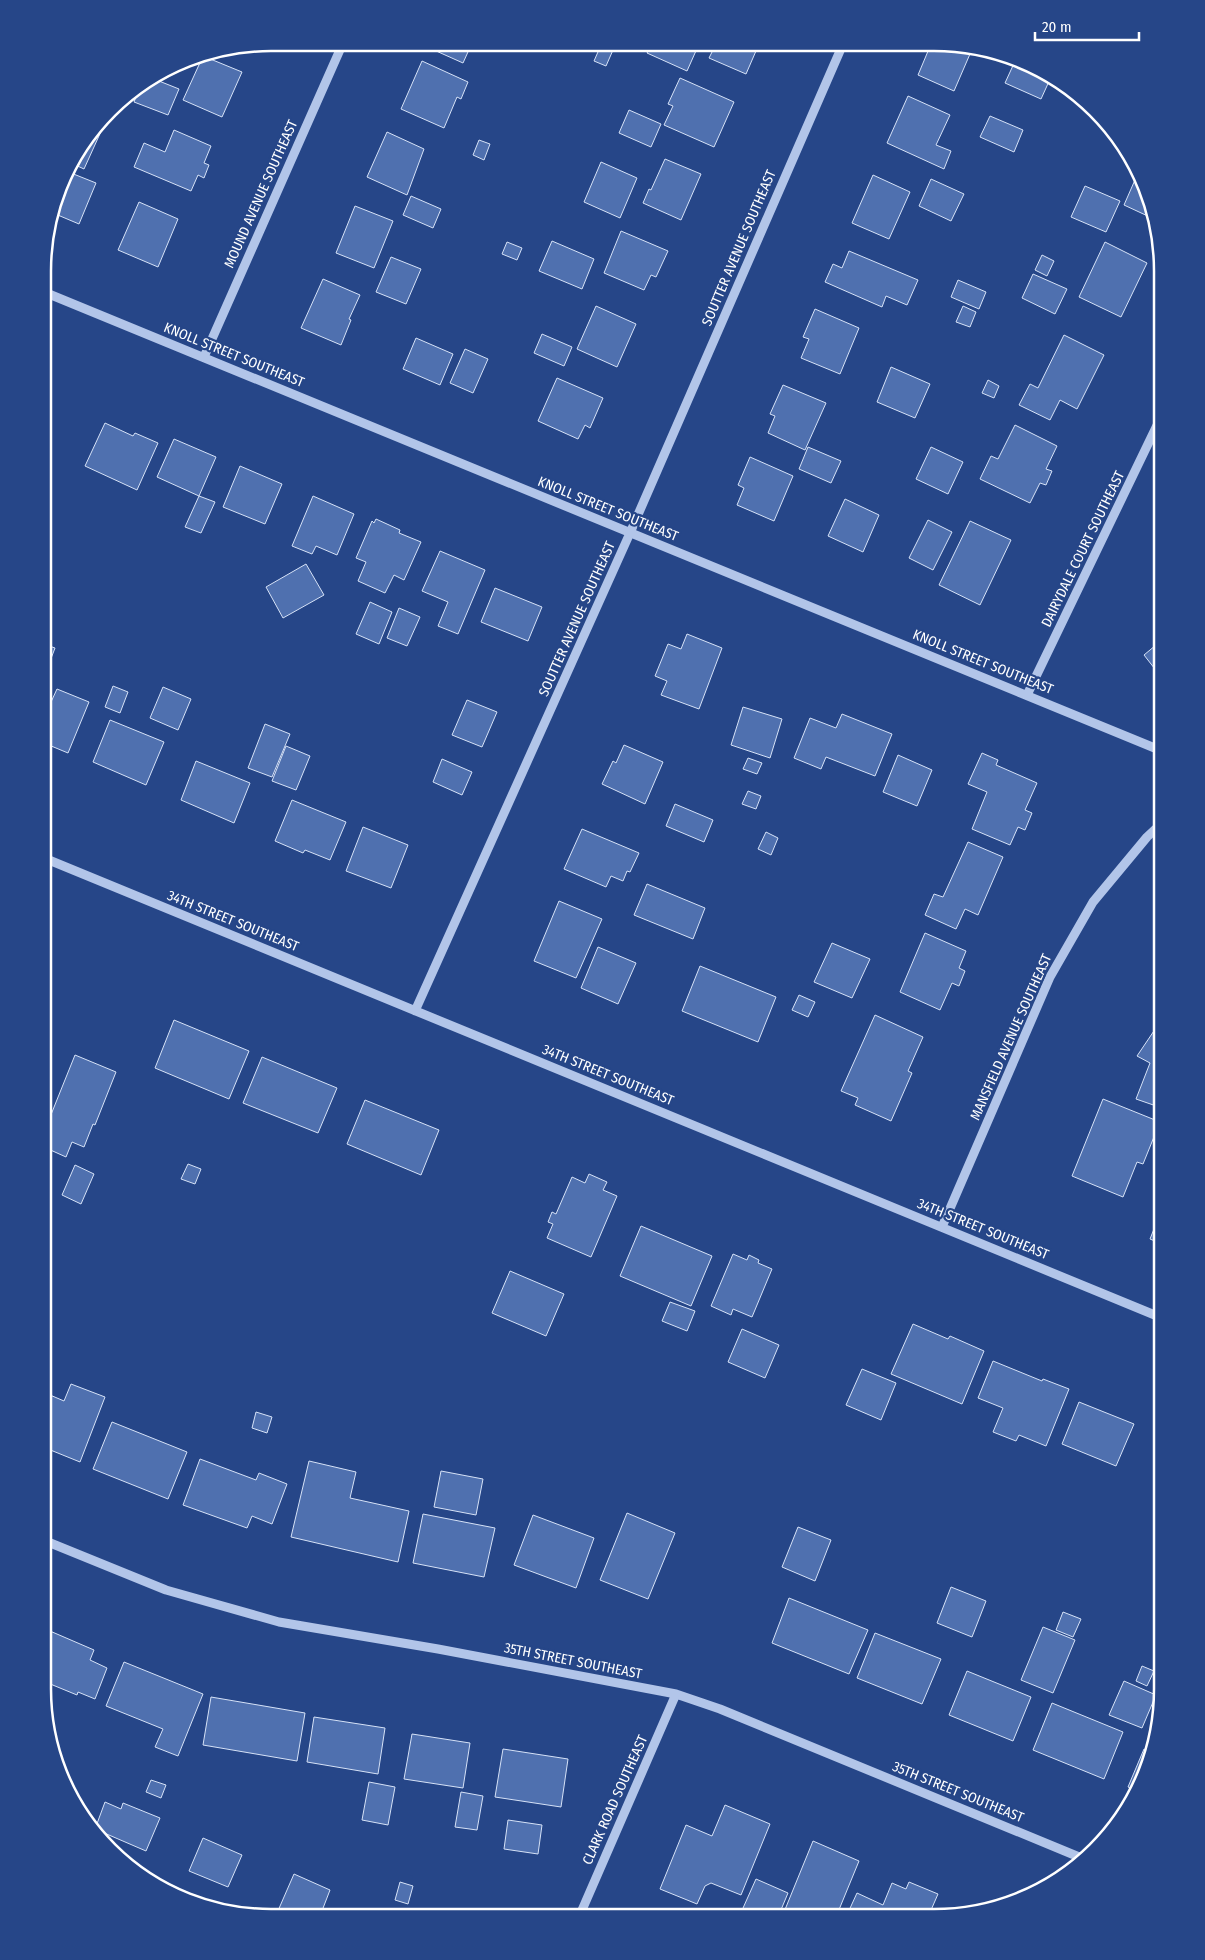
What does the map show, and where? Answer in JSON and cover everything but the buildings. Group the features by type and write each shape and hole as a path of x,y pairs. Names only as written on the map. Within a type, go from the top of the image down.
{"street":[{"name":"MOUND AVENUE SOUTHEAST","path":"204,357 339,51"},
{"name":"SOUTTER AVENUE SOUTHEAST","path":"415,1011 630,533 840,51"},
{"name":"KNOLL STREET SOUTHEAST","path":"51,295 1154,748"},
{"name":"DAIRYDALE COURT SOUTHEAST","path":"1028,695 1154,432"},
{"name":"MANSFIELD AVENUE SOUTHEAST","path":"942,1227 1050,977 1093,902 1154,830"},
{"name":"34TH STREET SOUTHEAST","path":"51,861 1154,1315"},
{"name":"35TH STREET SOUTHEAST","path":"51,1543 166,1590 278,1622 438,1649 676,1694 720,1709 1076,1856"},
{"name":"CLARK ROAD SOUTHEAST","path":"582,1909 676,1694"}]}
